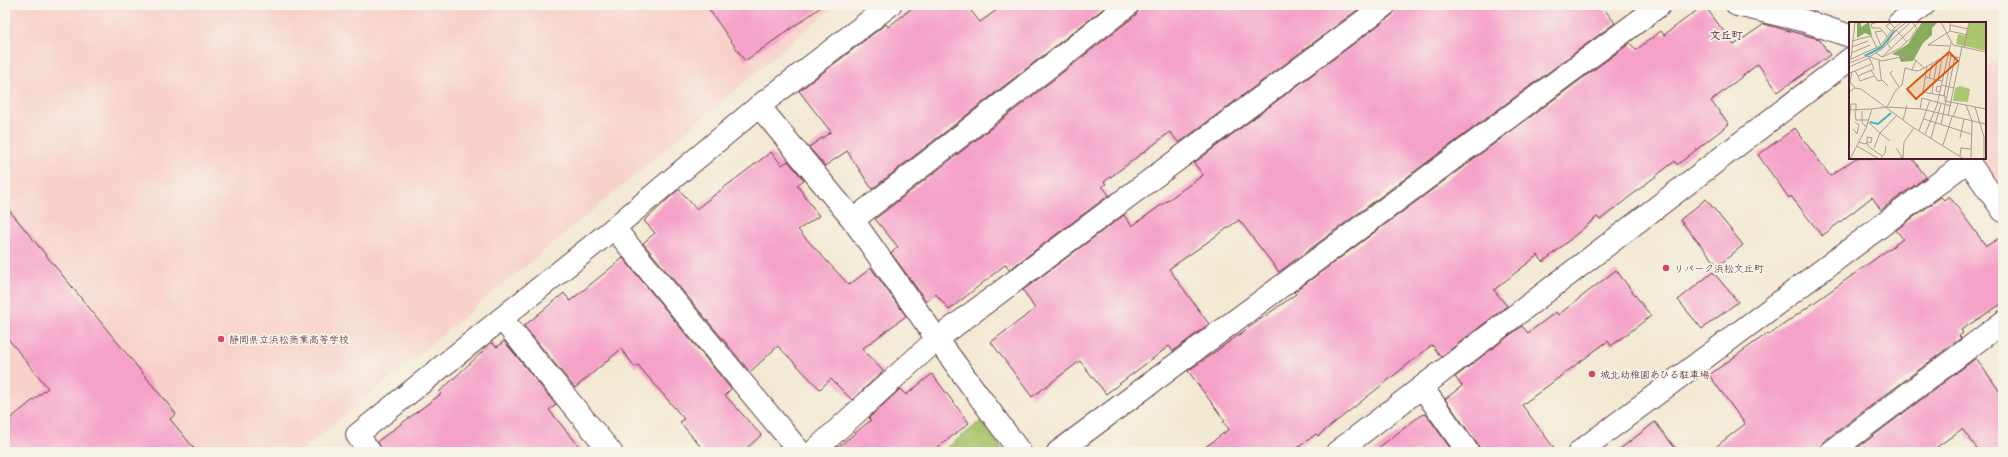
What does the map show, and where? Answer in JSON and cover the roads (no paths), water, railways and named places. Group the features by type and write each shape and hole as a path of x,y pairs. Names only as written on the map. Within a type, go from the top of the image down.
{"street":[{"path":"370,452 357,435 614,228 759,106 890,5"},
{"path":"853,220 1128,5"},
{"path":"813,452 936,339 1385,5"},
{"path":"1058,452 1660,5"},
{"path":"1737,5 1805,21 1849,36"},
{"path":"1900,22 1924,5"},
{"path":"1337,452 1849,60"},
{"path":"759,106 853,220 936,339 1020,452"},
{"path":"1579,452 1967,159 2003,211"},
{"path":"614,228 800,452"},
{"path":"502,319 611,452"},
{"path":"1831,452 2003,322"},
{"path":"1422,387 1468,452"}],"place":[{"name":"リパーク浜松文丘町","path":"1666,268"},
{"name":"静岡県立浜松商業高等学校","path":"221,339"},
{"name":"城北幼稚園あひる駐車場","path":"1592,374"}],"district":[{"name":"文丘町","path":"1726,34"}]}
